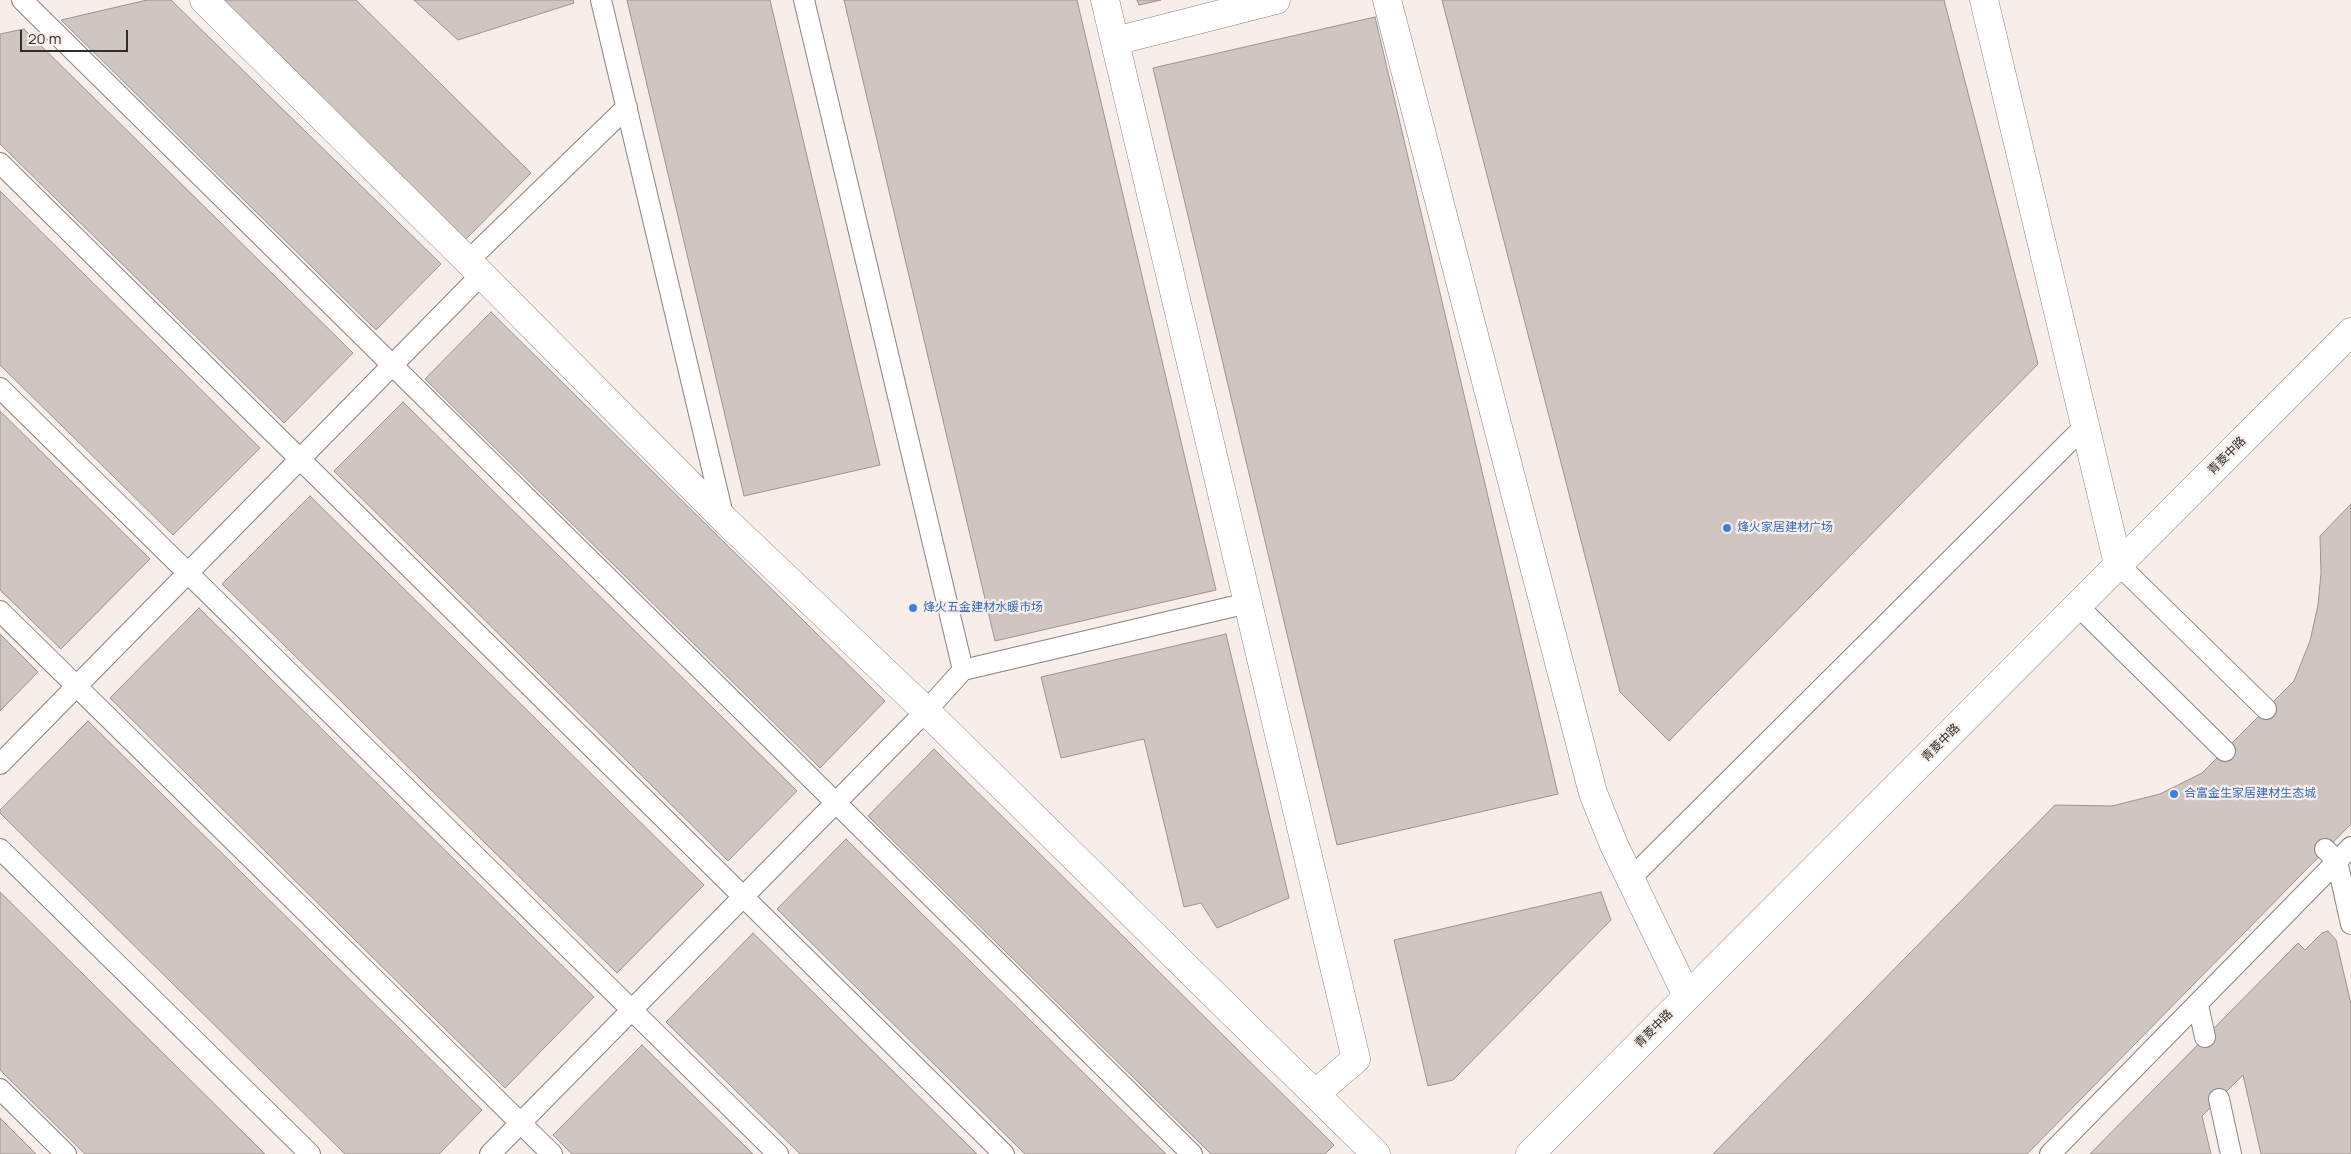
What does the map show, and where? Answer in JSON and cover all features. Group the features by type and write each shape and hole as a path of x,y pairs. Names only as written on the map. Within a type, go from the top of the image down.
{"street":[{"path":"204,0 475,268 724,519 926,711 1376,1154"},
{"path":"1105,0 1356,1059 1315,1094"},
{"path":"1115,41 1276,0"},
{"path":"1387,0 1593,793 1630,879 1687,996"},
{"path":"1984,0 2118,564"},
{"name":"青菱中路","path":"1530,1154 2351,332"}],"lane":[{"path":"22,0 1192,1154"},
{"path":"601,0 724,519"},
{"path":"804,0 962,670"},
{"path":"0,764 391,366 475,268 627,107"},
{"path":"0,163 1004,1154"},
{"path":"0,388 778,1154"},
{"path":"1630,879 2085,426"},
{"path":"2118,564 2266,709"},
{"path":"490,1154 926,711 962,670 1248,603"},
{"path":"2078,606 2225,751"},
{"path":"0,611 552,1154"},
{"path":"2056,1151 2198,1005 2331,855 2351,847"},
{"path":"0,849 310,1154"},
{"path":"2331,855 2351,924"},
{"path":"2198,1005 2205,1037"},
{"path":"0,1089 66,1154"},
{"path":"2219,1099 2232,1154"}],"building":[{"path":"147,0 171,0 441,264 376,330 61,20"},
{"path":"221,0 356,0 531,173 465,240"},
{"path":"414,0 573,0 574,3 458,40"},
{"path":"627,0 770,0 880,465 744,496"},
{"path":"844,0 1077,0 1216,590 995,641"},
{"path":"1137,0 1161,0 1139,5"},
{"name":"烽火家居建材广场","path":"1442,0 1944,0 2038,364 1669,741 1620,692"},
{"path":"1375,17 1558,794 1337,845 1153,68"},
{"path":"24,29 353,353 284,423 0,144 0,34"},
{"path":"0,191 260,448 173,535 0,365"},
{"path":"491,312 885,701 820,768 425,379"},
{"path":"403,402 797,791 728,861 334,471"},
{"path":"0,411 150,559 61,649 0,590"},
{"path":"310,496 704,885 617,973 222,584"},
{"path":"2351,504 2351,824 2027,1154 1713,1154 2055,805 2112,806 2160,794 2202,773 2294,681 2310,641 2318,605 2321,573 2320,536"},
{"path":"199,608 594,997 505,1088 110,698"},
{"path":"0,634 38,672 0,711"},
{"path":"1226,634 1289,898 1217,928 1201,903 1184,907 1144,739 1061,758 1041,677"},
{"path":"88,721 482,1110 439,1154 345,1154 0,813 0,810"},
{"path":"934,749 1334,1145 1325,1154 1211,1154 868,816"},
{"path":"846,839 1166,1154 1025,1154 777,909"},
{"path":"0,892 265,1154 85,1154 0,1070"},
{"path":"1601,892 1611,920 1453,1080 1428,1086 1394,940"},
{"path":"2328,931 2336,940 2351,1004 2351,1154 2261,1154 2243,1075 2202,1116 2211,1154 2090,1154 2298,943 2305,950 2322,933"},
{"path":"753,933 977,1154 800,1154 666,1022"},
{"path":"642,1045 753,1154 572,1154 553,1135"},
{"path":"0,1118 36,1154 0,1154"}],"place":[{"name":"烽火家居建材广场","path":"1727,528"},
{"name":"烽火五金建材水暖市场","path":"913,608"},
{"name":"合富金生家居建材生态城","path":"2174,794"}]}
